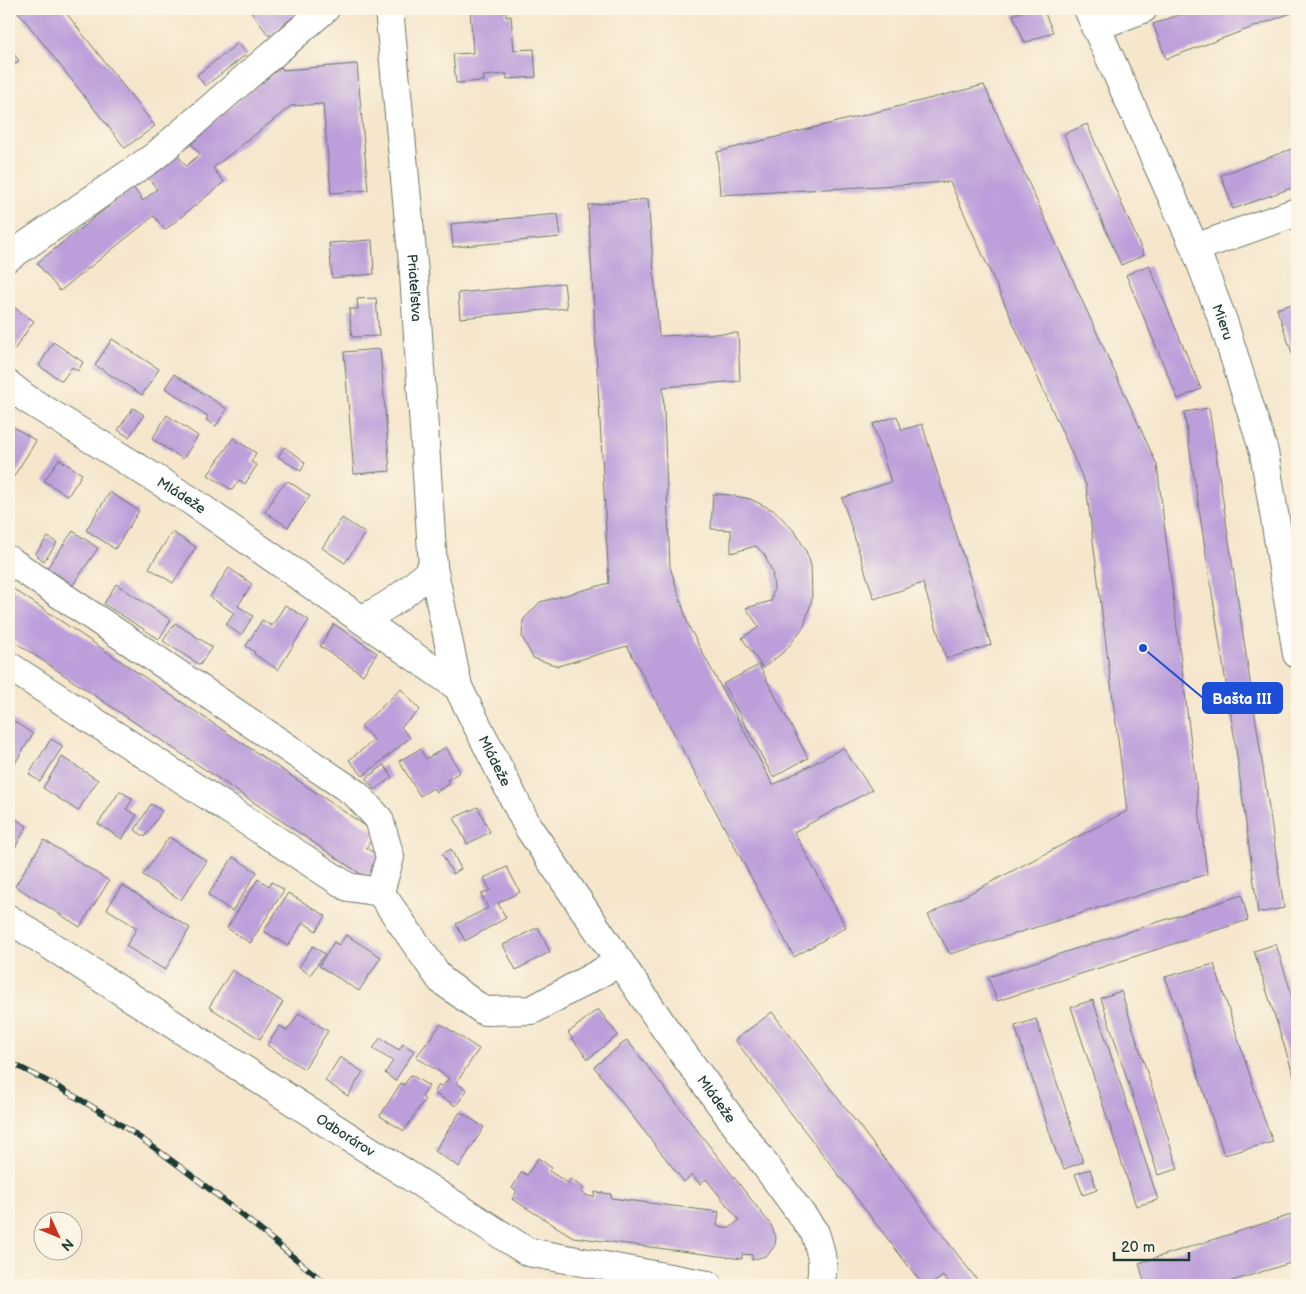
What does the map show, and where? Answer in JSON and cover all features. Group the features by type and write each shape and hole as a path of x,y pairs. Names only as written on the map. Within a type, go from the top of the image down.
{"street":[{"path":"9,257 155,156 325,9"},
{"name":"Priateľstva","path":"389,9 414,274 433,567 458,687"},
{"path":"1092,18 1143,9"},
{"name":"Mieru","path":"1092,18 1195,248 1223,321 1264,452 1290,558 1297,654"},
{"path":"1195,248 1297,212"},
{"name":"Mládeže","path":"9,385 27,399 190,500 458,687 528,827 666,1030 815,1233 822,1254 823,1273 820,1285"},
{"path":"9,560 356,794 379,819 390,857 380,892"},
{"path":"362,619 382,610 401,598 418,584 433,567"},
{"path":"9,666 348,887 380,892 441,980 484,1011 532,1010 620,962"},
{"name":"Odborárov","path":"9,919 528,1252 708,1285"}],"building":[{"path":"16,9 63,9 155,126 125,148"},
{"path":"249,9 295,9 298,13 269,36"},
{"path":"470,9 506,9 506,17 511,16 514,50 534,49 536,77 507,79 507,74 483,76 484,81 456,83 453,54 473,53"},
{"path":"1028,9 1043,9 1053,32 1025,43 1013,15"},
{"path":"1196,9 1297,9 1297,11 1166,59 1153,24"},
{"path":"238,43 247,54 205,86 197,75"},
{"path":"11,50 19,61 9,69 9,52"},
{"path":"357,64 368,190 331,193 323,104 291,106 213,168 224,182 165,230 154,216 60,291 37,263 133,187 143,201 157,189 146,175 175,152 186,166 200,154 189,141 281,67 283,70"},
{"path":"984,85 1157,465 1207,874 950,954 928,915 1127,811 1086,485 950,182 720,195 717,152"},
{"path":"1087,124 1144,255 1121,265 1064,134"},
{"path":"1297,147 1297,186 1233,209 1221,175"},
{"path":"648,199 659,336 738,333 740,381 663,387 670,567 689,627 773,785 843,748 872,790 794,832 846,927 794,957 627,646 558,666 533,658 522,637 523,620 540,602 609,583 588,205"},
{"path":"558,214 561,237 453,247 451,224"},
{"path":"372,240 374,274 332,278 329,243"},
{"path":"1149,265 1201,389 1178,399 1126,275"},
{"path":"564,283 567,308 460,318 458,293"},
{"path":"376,298 379,336 352,337 349,309 358,309 357,299"},
{"path":"1297,302 1297,368 1277,309"},
{"path":"9,304 34,321 14,350 9,347"},
{"path":"112,339 159,369 142,395 95,365"},
{"path":"53,342 83,362 78,371 72,367 62,381 39,366"},
{"path":"380,349 390,471 354,474 344,352"},
{"path":"174,374 227,409 216,426 206,420 208,416 165,388"},
{"path":"133,408 144,415 129,437 118,430"},
{"path":"1209,408 1284,908 1258,913 1234,735 1184,412"},
{"path":"167,415 198,436 183,459 152,439"},
{"path":"897,416 902,430 922,424 991,645 946,659 923,583 874,599 842,498 891,482 873,424"},
{"path":"9,424 36,441 9,484"},
{"path":"233,438 256,453 251,462 257,465 245,484 239,480 232,490 208,475"},
{"path":"284,447 305,463 301,471 278,457"},
{"path":"59,459 82,474 68,496 44,481"},
{"path":"288,481 310,496 288,527 265,512 280,488"},
{"path":"110,492 139,511 115,549 86,530"},
{"path":"713,494 750,499 775,511 796,533 811,565 812,599 804,626 786,650 763,668 742,638 759,627 746,608 771,601 774,588 772,571 764,554 756,546 731,553 731,530 711,529"},
{"path":"342,518 365,533 345,563 322,548"},
{"path":"73,531 98,548 73,585 47,568"},
{"path":"172,532 196,547 173,583 149,568"},
{"path":"48,537 57,543 44,561 35,554"},
{"path":"229,568 252,584 238,606 253,616 241,635 226,625 234,613 210,597"},
{"path":"116,584 171,620 159,639 104,604"},
{"path":"9,586 376,833 366,848 382,858 368,879 9,638"},
{"path":"285,605 309,620 278,670 254,654 255,652 246,646 262,620 272,626"},
{"path":"175,623 212,647 200,665 163,641"},
{"path":"334,624 377,653 363,675 320,646"},
{"path":"759,665 808,758 773,777 723,684"},
{"path":"401,689 420,710 401,727 410,738 363,776 349,760 374,740 361,726"},
{"path":"9,718 33,734 12,768 9,766"},
{"path":"51,739 63,746 40,782 29,774"},
{"path":"446,747 460,772 447,780 450,784 436,792 433,788 420,796 399,761 420,749 426,759"},
{"path":"62,757 98,780 78,811 43,788"},
{"path":"384,765 392,777 375,790 366,779"},
{"path":"120,791 133,799 126,809 137,815 122,839 98,824"},
{"path":"151,804 162,811 145,837 135,830"},
{"path":"478,807 490,832 467,844 454,818"},
{"path":"9,815 27,826 9,855"},
{"path":"169,837 207,861 181,900 143,875"},
{"path":"44,840 109,881 80,927 15,886"},
{"path":"451,849 461,869 453,874 442,854"},
{"path":"233,857 257,872 232,911 208,895"},
{"path":"507,867 520,892 498,903 506,918 465,941 456,924 488,908 481,894 490,890 484,878"},
{"path":"258,879 269,886 272,882 284,890 250,943 227,928"},
{"path":"122,885 190,928 165,970 126,946 137,928 107,909"},
{"path":"288,893 326,916 316,931 303,922 288,946 264,931"},
{"path":"1242,895 1248,920 997,1001 988,977"},
{"path":"538,927 550,952 516,970 503,945"},
{"path":"346,935 381,957 359,991 319,966 334,942 339,945"},
{"path":"1276,944 1297,1012 1297,1086 1254,951"},
{"path":"313,946 325,954 310,975 299,967"},
{"path":"1214,964 1273,1142 1224,1155 1175,1002 1165,977"},
{"path":"232,970 283,1002 260,1039 209,1007"},
{"path":"1121,991 1178,1169 1158,1175 1101,998"},
{"path":"1093,1000 1158,1200 1136,1206 1071,1007"},
{"path":"598,1009 618,1035 588,1059 568,1033"},
{"path":"772,1012 977,1280 970,1285 951,1285 943,1276 930,1285 923,1285 735,1040"},
{"path":"299,1013 328,1031 304,1069 267,1045 280,1026 287,1031"},
{"path":"1036,1019 1083,1162 1064,1169 1057,1155 1015,1026"},
{"path":"441,1024 479,1049 456,1083 467,1090 456,1106 434,1093 439,1085 442,1087 449,1078 416,1057"},
{"path":"380,1038 399,1050 403,1044 414,1051 395,1081 385,1073 393,1061 373,1049"},
{"path":"627,1040 771,1225 776,1237 775,1245 768,1255 752,1260 752,1255 742,1254 742,1259 573,1237 512,1199 517,1191 512,1188 520,1175 522,1172 527,1175 538,1158 552,1168 549,1171 568,1183 570,1179 584,1188 581,1192 588,1196 594,1197 595,1192 611,1194 611,1198 719,1212 717,1226 730,1228 739,1220 706,1179 700,1184 692,1175 684,1182 594,1067"},
{"path":"340,1057 363,1072 348,1096 325,1081"},
{"path":"411,1075 429,1086 422,1097 425,1099 404,1131 380,1116 401,1083 404,1085"},
{"path":"460,1112 484,1127 459,1167 435,1151"},
{"path":"1090,1169 1097,1190 1083,1195 1075,1174"},
{"path":"1297,1213 1297,1261 1219,1285 1145,1285 1139,1263"}],"railway":[{"path":"9,1062 79,1099 130,1131 215,1194 328,1285"}],"place":[{"name":"Bašta III","path":"1143,648"}]}
